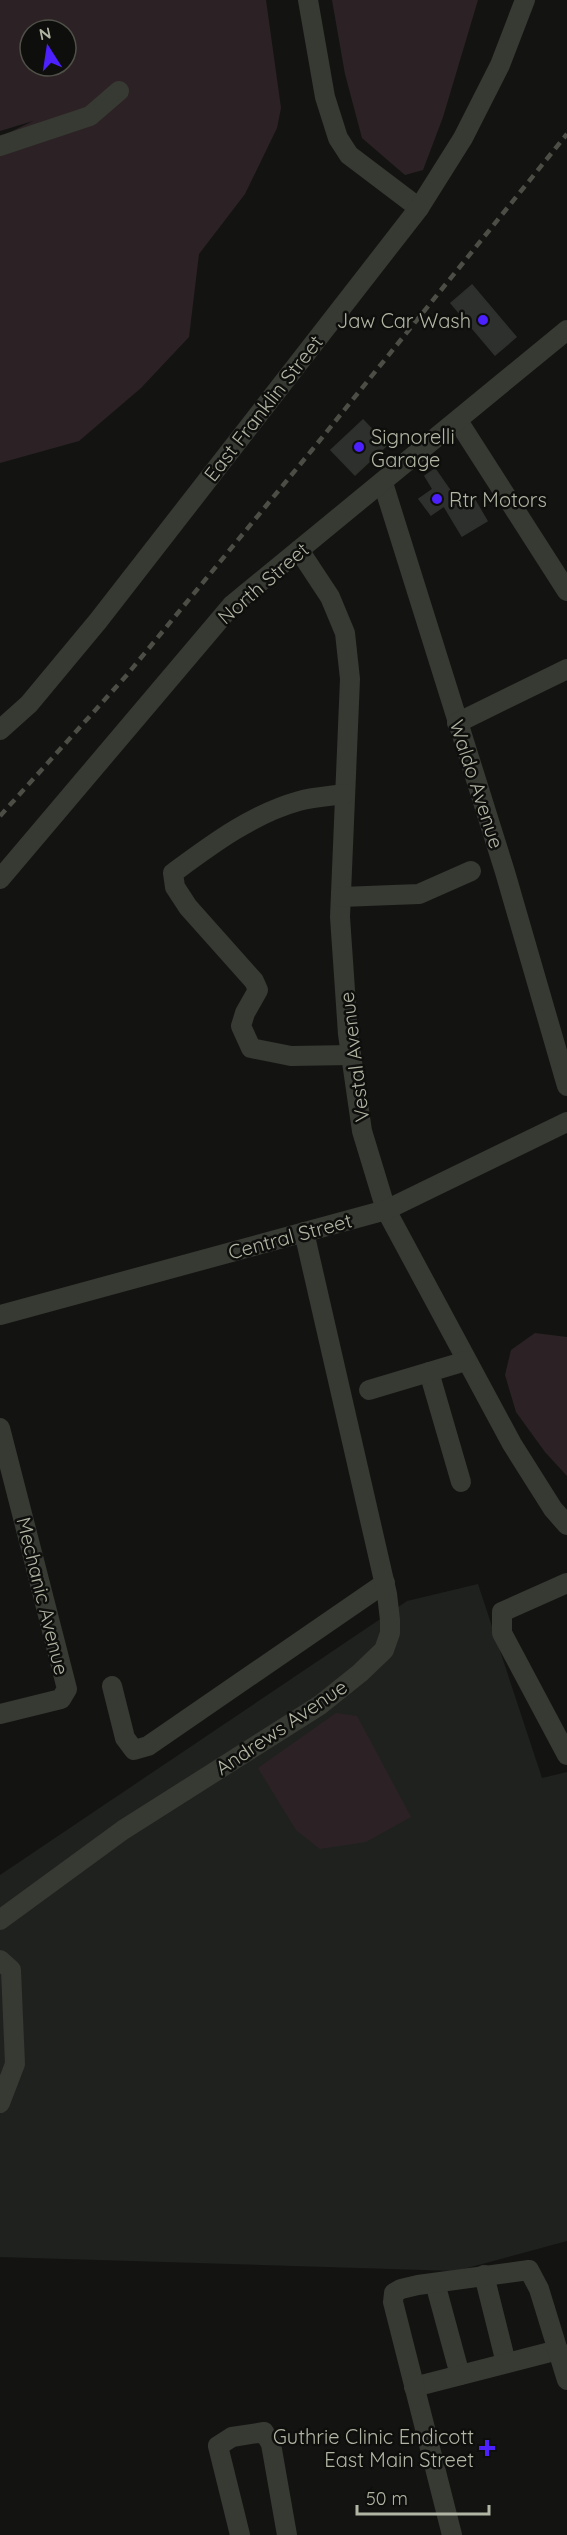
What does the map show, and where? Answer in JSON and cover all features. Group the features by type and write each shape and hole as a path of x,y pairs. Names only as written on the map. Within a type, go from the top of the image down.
{"street":[{"path":"308,0 326,97 338,138 349,155 419,208"},
{"name":"East Franklin Street","path":"0,730 29,704 98,621 419,208 464,138 500,65 525,0"},
{"path":"0,146 90,116 119,91"},
{"name":"North Street","path":"0,879 232,605 567,330"},
{"path":"458,421 567,591"},
{"name":"Waldo Avenue","path":"383,483 505,872 567,1086"},
{"name":"Vestal Avenue","path":"299,550 330,597 345,633 350,679 340,917 351,1055 362,1131 386,1210 512,1444 567,1525"},
{"path":"457,723 567,669"},
{"path":"345,794 299,801 263,816 216,841 173,873 175,887 188,907 254,981 258,990 245,1013 241,1026 251,1048 291,1056 351,1055"},
{"path":"341,897 418,894 471,871"},
{"name":"Central Street","path":"0,1315 386,1210 567,1122"},
{"name":"Andrews Avenue","path":"0,1920 123,1830 320,1705 360,1673 384,1650 390,1633 390,1620 384,1583 304,1232"},
{"path":"369,1390 466,1361"},
{"path":"429,1372 461,1482"},
{"name":"Mechanic Avenue","path":"0,1428 5,1470 67,1689 61,1699 0,1714"},
{"path":"112,1686 125,1738 134,1750 148,1746 384,1583"},
{"path":"567,1584 502,1612 502,1633 567,1755"},
{"path":"0,1960 10,1970 15,2064 0,2103"},
{"path":"452,2535 393,2302 394,2293 401,2289 435,2283 529,2270 539,2289 567,2380"},
{"path":"484,2275 506,2363"},
{"path":"435,2283 460,2375"},
{"path":"414,2386 558,2350"},
{"path":"240,2535 218,2446 232,2437 264,2432 270,2444 287,2535"}],"shaded area":[{"path":"0,0 266,0 281,108 277,128 245,194 199,254 189,337 141,388 79,441 0,463 0,137 33,121 0,131"},
{"path":"332,0 478,0 443,117 423,170 405,175 362,138 345,74"},
{"path":"535,1333 567,1337 567,1476 545,1452 516,1412 505,1375 511,1350"},
{"path":"478,1584 542,1778 567,1772 567,2241 456,2271 0,2257 0,1875 407,1601"},
{"path":"336,1713 357,1716 411,1817 366,1842 320,1849 296,1830 258,1768"}],"building":[{"name":"Jaw Car Wash","path":"472,285 516,337 495,355 451,303"},
{"name":"Signorelli Garage","path":"363,420 387,445 355,475 331,450"},
{"path":"435,469 460,505 473,497 487,521 462,536 444,506 431,515 419,499 433,489 425,476"}],"railway":[{"path":"0,816 126,676 567,134"}],"place":[{"name":"Jaw Car Wash","path":"483,320"},
{"name":"Signorelli Garage","path":"359,447"},
{"name":"Rtr Motors","path":"437,499"},
{"name":"Guthrie Clinic Endicott East Main Street","path":"487,2448"}]}
